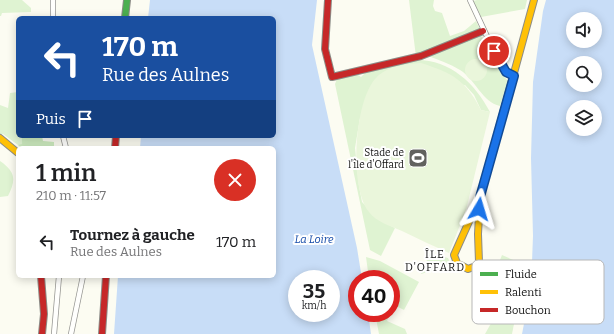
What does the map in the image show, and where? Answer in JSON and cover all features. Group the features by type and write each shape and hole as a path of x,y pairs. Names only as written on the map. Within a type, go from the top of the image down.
{"street":[{"path":"53,0 53,16"},
{"path":"123,0 124,16"},
{"path":"124,16 126,0"},
{"path":"328,0 325,49 332,77 422,56 483,30"},
{"path":"470,0 499,62 506,72 514,76"},
{"path":"472,268 468,269 457,263 454,255 480,197 534,0"},
{"path":"0,138 16,151"},
{"path":"479,260 478,234 480,197"},
{"path":"41,278 44,314 42,334"},
{"path":"54,334 59,278"},
{"path":"71,334 83,278"},
{"path":"102,334 106,278"}],"green space":[{"path":"0,0 22,0 31,8 31,12 2,13 0,16"},
{"path":"409,0 434,0 433,6 435,11 442,13 450,36 464,31 476,21 480,29 416,57"},
{"path":"527,0 525,9 481,17 473,1"},
{"path":"476,35 481,36 485,40 501,73 508,81 500,106 488,100 460,70 428,56"},
{"path":"476,59 484,62 487,70 484,78 476,81 468,78 465,70 468,62"},
{"path":"417,60 440,64 460,75 477,92 490,112 481,110 474,95 465,85 360,118 355,148 362,202 381,221 395,228 381,256 370,250 335,84 337,79 357,74 361,77 366,72"},
{"name":"Stade de l'île d'Offard","path":"421,63 450,74 470,91 481,110 490,112 466,210 449,253 384,223 372,215 363,200 359,184 357,144 359,124 363,105 369,89 380,74 391,68"},
{"path":"16,92 16,138 22,138 22,145 18,145 3,134 0,134 0,105 8,108 10,93"},
{"path":"22,138 42,138 43,141 54,142 54,146 18,145 22,144"},
{"path":"0,161 12,173 13,181 8,196 0,197"},
{"path":"430,253 448,258 450,262 444,267 421,274"},
{"path":"502,255 513,260 500,260"},
{"path":"366,257 380,261 397,270 368,270"},
{"path":"400,272 419,282 404,310 400,308"},
{"path":"377,322 389,322 405,329 407,334 379,334"},
{"path":"491,324 514,324 512,334 485,334"}],"water":[{"name":"La Loire","path":"150,0 317,0 312,45 361,270 348,270 348,322 369,322 371,334 114,334 118,278 276,278 276,146 140,146 141,138 276,138 276,16 148,16"},
{"path":"546,0 614,0 614,334 522,334 524,324 604,324 604,260 532,260 531,158 533,82 543,11"}],"traffic: fast":[{"path":"125,16 127,0"}],"traffic: slow":[{"path":"480,197 534,0"},
{"path":"0,138 16,151"},
{"path":"479,260 478,234 480,197"},
{"path":"472,268 468,269 457,263 454,255 480,197"}],"traffic: jam":[{"path":"328,0 325,49 332,77 421,56 483,31"},
{"path":"115,146 116,138"},
{"path":"41,278 44,314 42,334"},
{"path":"102,334 106,278"}],"place":[{"name":"Stade de l'île d'Offard","path":"418,158"}],"district":[{"name":"ÎLE D'OFFARD","path":"435,260"}],"route":[{"path":"479,209 480,197 514,76 506,72 494,51"}]}
